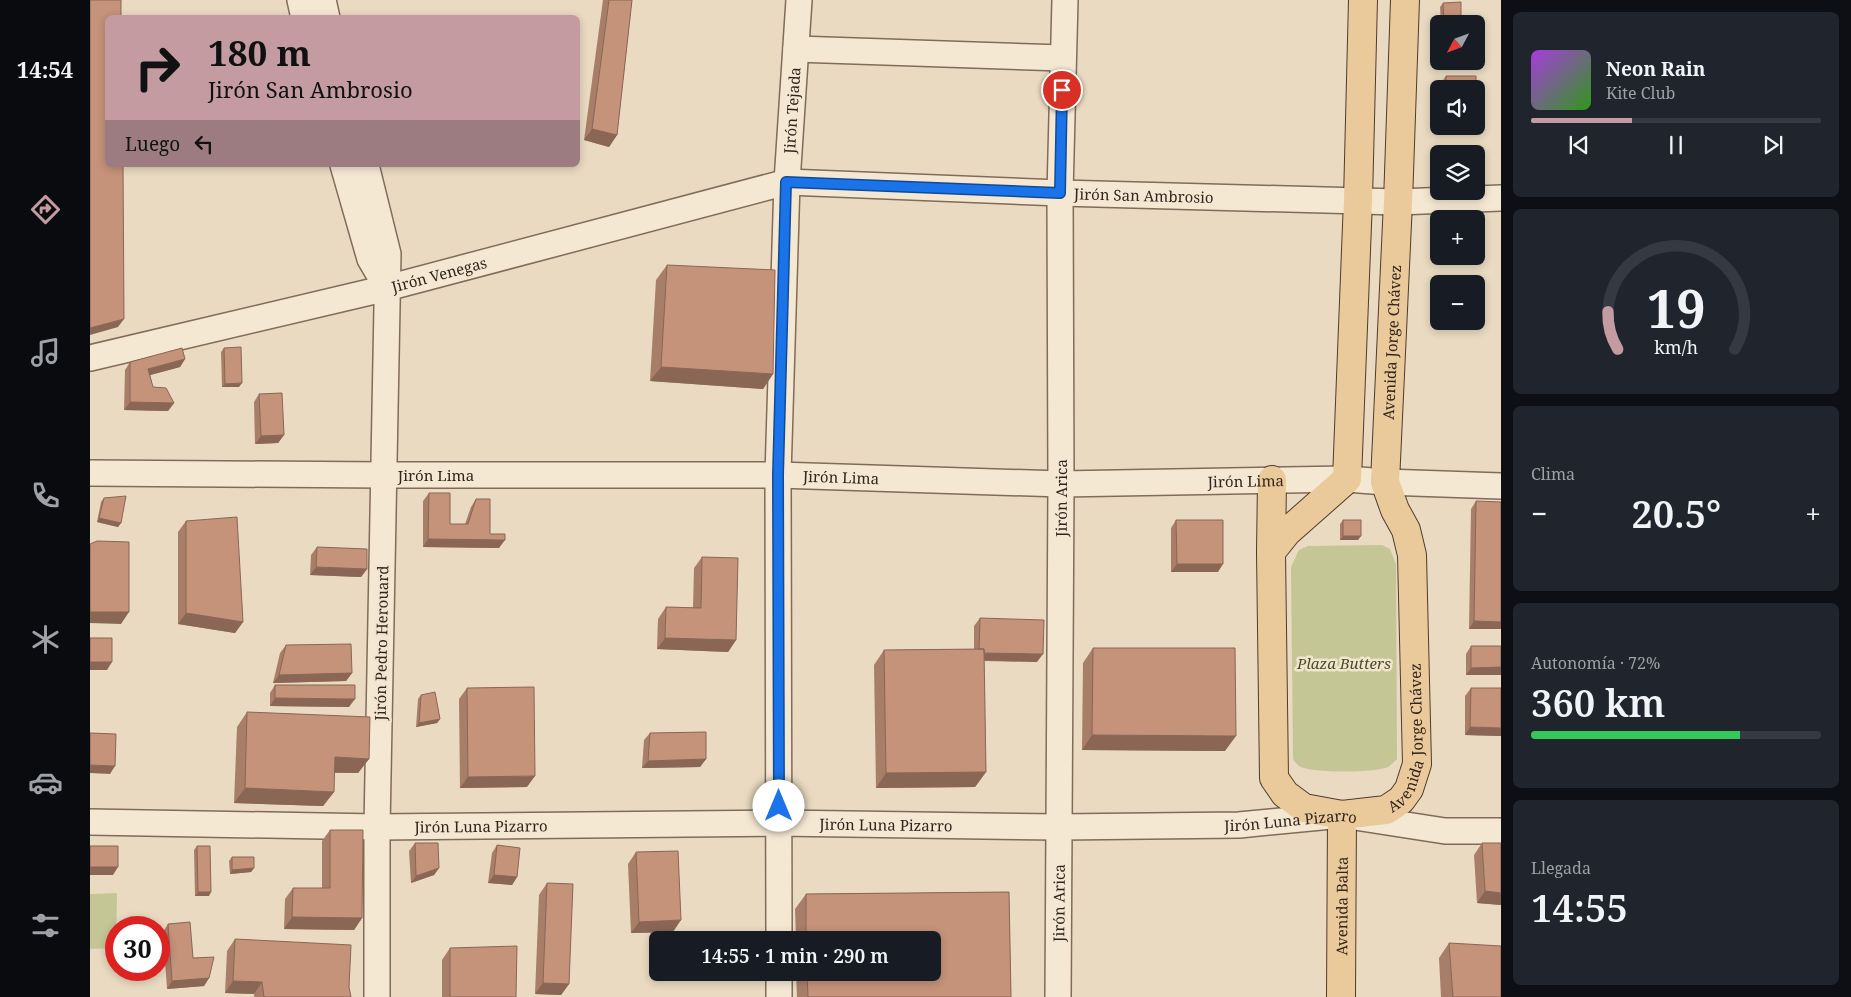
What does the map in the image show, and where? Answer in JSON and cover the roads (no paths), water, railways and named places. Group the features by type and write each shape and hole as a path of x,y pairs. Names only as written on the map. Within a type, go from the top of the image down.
{"main road":[{"path":"1271,552 1287,532 1347,479 1358,200 1363,0"},
{"name":"Avenida Jorge Chávez","path":"1272,480 1274,778 1285,794 1304,808 1342,815 1386,810 1401,800 1409,789 1416,764 1412,555 1406,530 1394,510 1385,482 1405,0"},
{"name":"Avenida Balta","path":"1341,997 1342,815"}],"street":[{"path":"300,0 303,15"},
{"path":"323,0 326,15"},
{"name":"Jirón Tejada","path":"779,931 778,475 786,182 799,0"},
{"name":"Jirón Arica","path":"1058,997 1061,484 1060,193 1065,0"},
{"path":"796,49 1063,58"},
{"path":"344,167 370,259 387,288"},
{"name":"Jirón Pedro Herouard","path":"366,167 388,254 376,827 377,997"},
{"name":"Jirón San Ambrosio","path":"786,182 1060,193 1398,202 1501,198"},
{"name":"Jirón Venegas","path":"90,358 387,288 786,182"},
{"name":"Jirón Lima","path":"90,473 778,475 1061,484 1347,479 1501,486"},
{"name":"Jirón Luna Pizarro","path":"90,822 376,827 779,823 1059,827 1239,825 1342,815 1445,831 1501,831"},
{"path":"779,981 779,997"}],"park label":[{"name":"Plaza Butters","path":"1344,663"}]}
